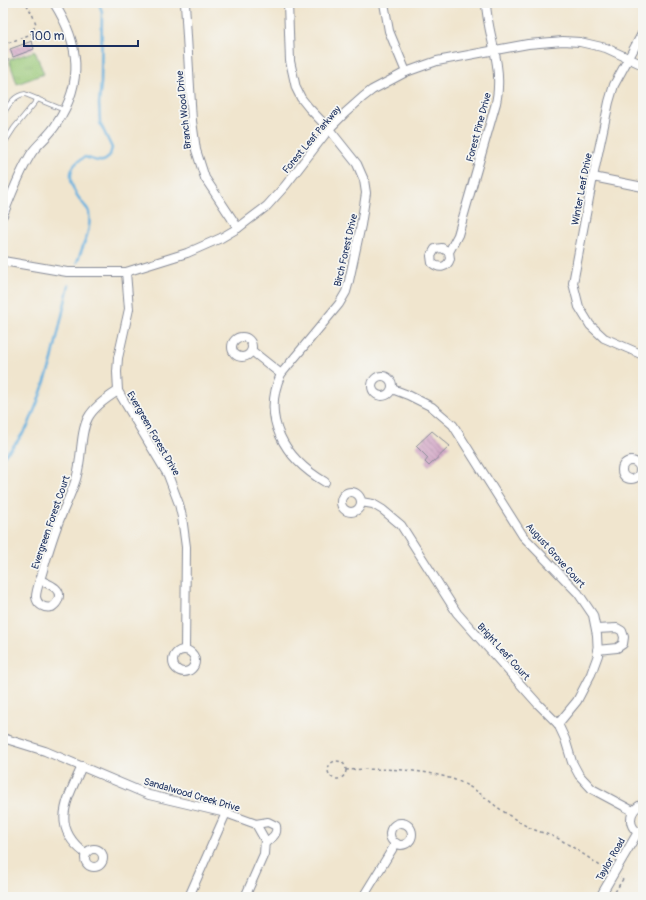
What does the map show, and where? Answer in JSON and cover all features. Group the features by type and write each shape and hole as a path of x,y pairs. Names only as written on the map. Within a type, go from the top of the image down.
{"street":[{"path":"3,215 26,163 33,151 51,132 65,110 73,88 76,75 74,49 69,32 54,3"},
{"name":"Branch Wood Drive","path":"185,3 192,121 196,150 205,178 238,228"},
{"name":"Birch Forest Drive","path":"288,3 290,62 293,79 301,98 357,164 362,173 366,193 361,225 346,292 339,304 281,374 276,386 273,406 273,414 278,431 292,454 312,475 325,482"},
{"path":"384,3 389,31 406,72"},
{"name":"Forest Pine Drive","path":"449,252 458,235 496,103 498,72 486,14 486,3"},
{"name":"Winter Leaf Drive","path":"643,32 614,85 609,102 593,176 573,283 579,307 590,325 604,338 643,355"},
{"name":"Forest Leaf Parkway","path":"3,261 67,272 126,272 187,253 222,238 238,228 266,206 285,186 329,130 345,113 372,90 406,72 437,62 494,50 544,42 580,42 606,48 643,65"},
{"path":"593,176 643,187"},
{"name":"Evergreen Forest Drive","path":"126,272 129,309 118,358 118,391 168,475 179,504 186,547 185,650"},
{"path":"252,351 281,374"},
{"name":"August Grove Court","path":"392,389 408,394 432,407 453,425 524,536 578,593 593,614 598,655 591,674 577,701 558,724"},
{"name":"Evergreen Forest Court","path":"40,580 53,536 76,480 85,422 98,404 118,391"},
{"name":"Bright Leaf Court","path":"360,502 373,504 401,525 457,613 538,704 558,724 565,739 572,762 579,775 592,789 633,811"},
{"path":"596,629 616,628 622,631 624,637 623,644 617,648 597,650"},
{"name":"Sandalwood Creek Drive","path":"3,738 45,751 150,795 226,813 256,824 268,822 273,824 276,828 276,834 264,843"},
{"path":"82,766 66,804 64,819 69,836 78,848 85,853"},
{"path":"633,811 643,804"},
{"name":"Taylor Road","path":"600,897 640,833 633,828 631,824 631,815 633,811"},
{"path":"190,897 226,813"},
{"path":"245,897 264,854 262,833 256,824"},
{"path":"363,897 396,843"}],"lane":[{"path":"3,114 19,94 24,94 65,110"},
{"path":"3,145 14,128 38,99"}],"path":[{"path":"3,45 32,34 36,24 26,3"},
{"path":"3,57 9,60"},
{"path":"338,761 344,764 346,770 342,777 337,779 330,775 328,770 330,764 338,761"},
{"path":"346,770 403,770 436,775 461,782 473,789 499,809 543,834 559,839 608,872"},
{"path":"612,897 623,879 618,876"}],"green space":[{"path":"35,51 44,74 17,84 9,60"}],"building":[{"path":"32,41 34,49 13,57 10,49"},
{"path":"432,431 450,446 429,466 425,462 428,458 416,446"}],"waterway":[{"path":"77,262 86,238 90,220 88,210 76,194 73,187 71,173 76,163 85,157 99,161 105,160 108,158 112,148 100,123 99,104 101,83 102,12 99,3"},
{"path":"3,457 16,443 28,426 38,401 51,364 69,285"}]}
